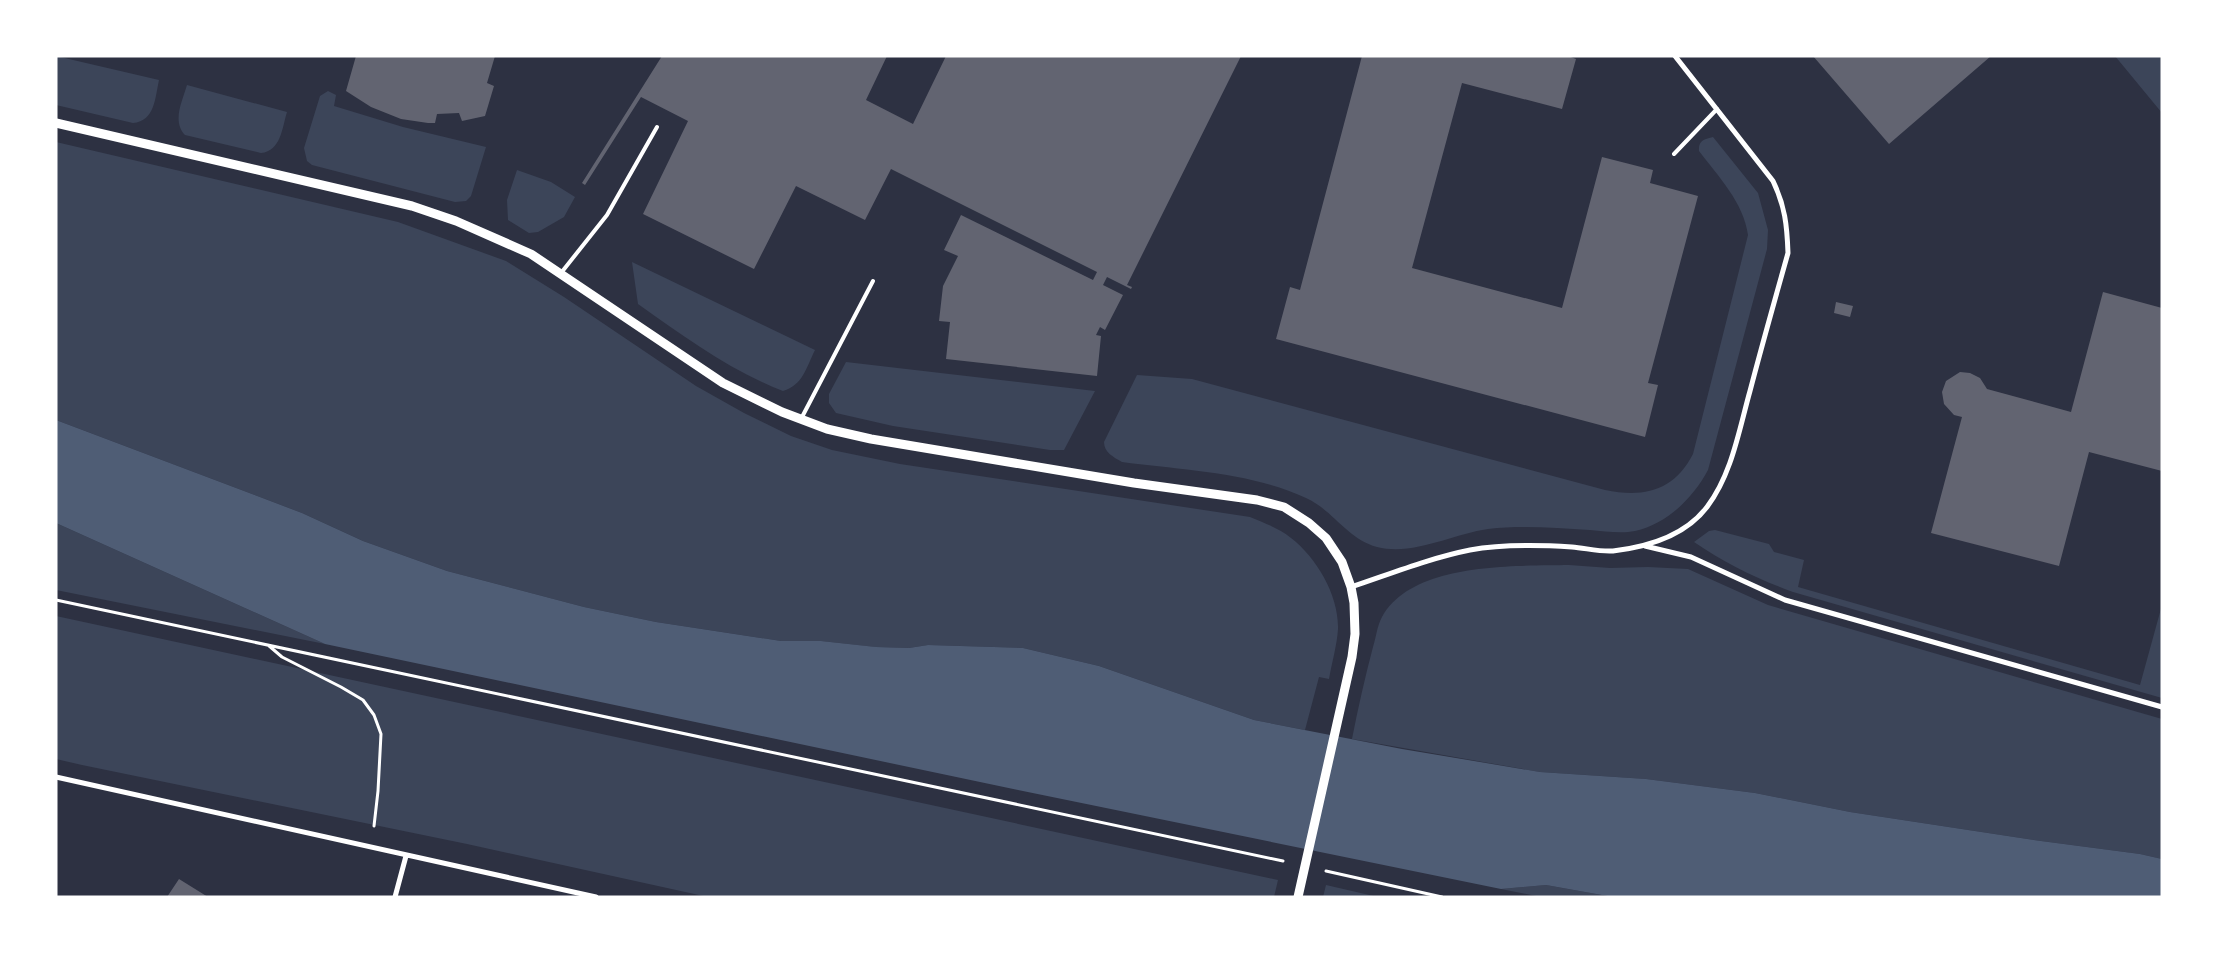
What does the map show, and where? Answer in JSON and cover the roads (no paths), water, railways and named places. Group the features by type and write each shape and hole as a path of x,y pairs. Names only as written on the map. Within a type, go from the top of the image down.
{"street":[{"path":"1351,587 1470,550 1528,546 1572,547 1611,551 1642,546 1664,539 1688,526 1706,508 1719,488 1736,442 1788,253 1786,224 1783,200 1773,181 1675,56"},
{"path":"56,123 412,206 493,236 531,254 561,273 717,379 782,412 827,429 871,439 1134,483 1257,500 1284,507 1309,523 1326,538 1342,562 1351,587 1354,634 1352,658 1299,894"},
{"path":"1642,546 1660,548 1691,557 1785,600 2162,707"},
{"path":"56,777 596,897"},
{"path":"395,897 406,856"}],"lane":[{"path":"1674,154 1716,109"},
{"path":"561,273 607,216 657,127"},
{"path":"802,419 873,281"}]}
